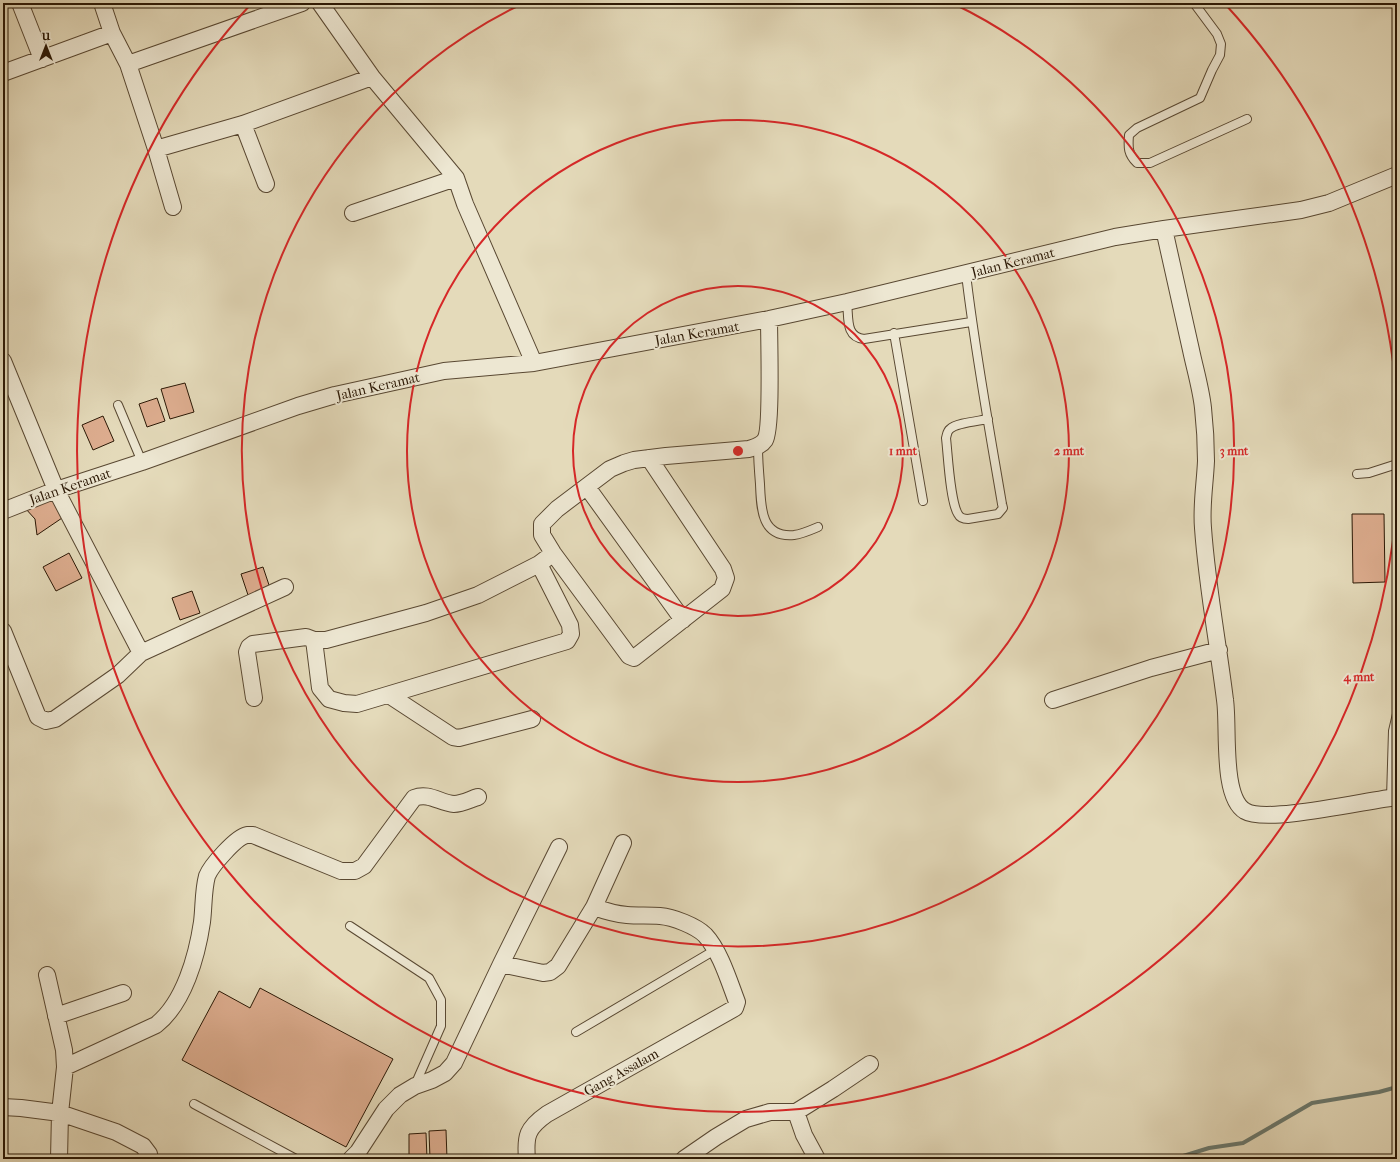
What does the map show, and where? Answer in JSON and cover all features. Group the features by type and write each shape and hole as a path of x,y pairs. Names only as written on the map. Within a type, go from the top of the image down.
{"street":[{"path":"20,3 42,59"},
{"path":"102,3 112,33 128,64 173,207"},
{"path":"128,64 302,3"},
{"path":"320,3 372,77 456,178 465,204 534,363"},
{"path":"3,74 112,33"},
{"path":"156,149 243,124 372,77"},
{"path":"243,124 266,184"},
{"name":"Jalan Keramat","path":"3,511 56,490 142,462 298,406 335,395 444,371 534,363 768,320 966,274 1115,237 1164,228 1301,210 1329,203 1397,175"},
{"path":"353,213 456,178"},
{"path":"1164,228 1203,407 1206,461 1202,511 1203,530 1213,617 1226,704 1230,787 1234,799 1240,807 1247,812 1260,814 1282,814 1394,798"},
{"path":"649,458 725,573 725,583 722,589 636,658 632,658 553,553 542,535 542,524 557,509 610,469 629,462 649,458 749,449 758,446 765,440 768,425 768,320"},
{"path":"3,361 56,490 141,653"},
{"path":"587,486 683,620"},
{"path":"254,698 247,652 248,647 253,644 306,637 314,640 326,640 426,613 478,595 539,564 553,553"},
{"path":"314,640 320,688 329,699 344,703 357,704 567,642 571,634 570,625 539,564"},
{"path":"3,631 38,717 46,721 55,719 118,675 141,653 285,587"},
{"path":"1053,700 1151,668 1219,650"},
{"path":"389,695 453,737 459,738 532,719"},
{"path":"65,1067 156,1025 170,1012 191,970 202,921 204,897 209,872 219,858 246,835 253,835 341,871 355,871 364,866 414,798 420,796 429,797 452,804 457,804 478,797"},
{"path":"501,964 543,973 554,970 558,966 594,907 623,843"},
{"path":"351,1159 358,1152 386,1109 400,1095 415,1086 432,1080 445,1073 454,1063 559,847"},
{"path":"594,907 611,913 671,917 705,935 715,950"},
{"name":"Gang Assalam","path":"527,1159 526,1146 529,1130 536,1122 547,1114 735,1008 737,1002 727,975 715,950"},
{"path":"47,975 64,1050 65,1067 60,1112 59,1159"},
{"path":"56,1016 123,993"},
{"path":"684,1159 746,1119 770,1112 796,1112 833,1090 870,1064"},
{"path":"3,1107 60,1112 116,1132 143,1146 149,1154 150,1159"},
{"path":"796,1112 804,1135 817,1159"}],"lane":[{"path":"1194,3 1217,34 1221,44 1220,55 1200,98 1137,128 1129,135 1130,156 1137,163 1150,163 1247,119"},
{"path":"966,274 972,322 1003,508 998,514 964,519 957,512 953,494 946,438 947,433 950,428 988,419"},
{"path":"847,302 850,331 853,336 864,339 894,333 972,322"},
{"path":"894,333 923,501"},
{"path":"118,405 142,462"},
{"path":"758,446 761,511 767,525 774,531 781,534 794,535 818,527"},
{"path":"1358,474 1369,473 1397,464"},
{"path":"1394,798 1393,731 1397,714"},
{"path":"350,926 430,978 441,1000 441,1026 415,1086"},
{"path":"576,1032 715,950"},
{"path":"194,1104 296,1159"}],"building":[{"path":"185,383 194,412 170,419 161,389"},
{"path":"157,398 165,421 147,427 139,404"},
{"path":"103,416 114,441 93,450 82,425"},
{"path":"55,497 65,516 37,535 35,519 25,508"},
{"path":"1352,514 1384,514 1385,582 1353,583"},
{"path":"69,553 82,578 56,591 43,567"},
{"path":"263,567 270,588 248,595 241,574"},
{"path":"192,591 200,613 180,620 172,598"},
{"path":"260,988 393,1059 346,1147 182,1060 219,991 250,1008"},
{"path":"446,1130 447,1159 430,1159 429,1131"},
{"path":"426,1133 427,1159 409,1159 409,1134"}],"waterway":[{"path":"1179,1159 1180,1157 1209,1148 1243,1143 1312,1103 1379,1092 1397,1087"}]}
